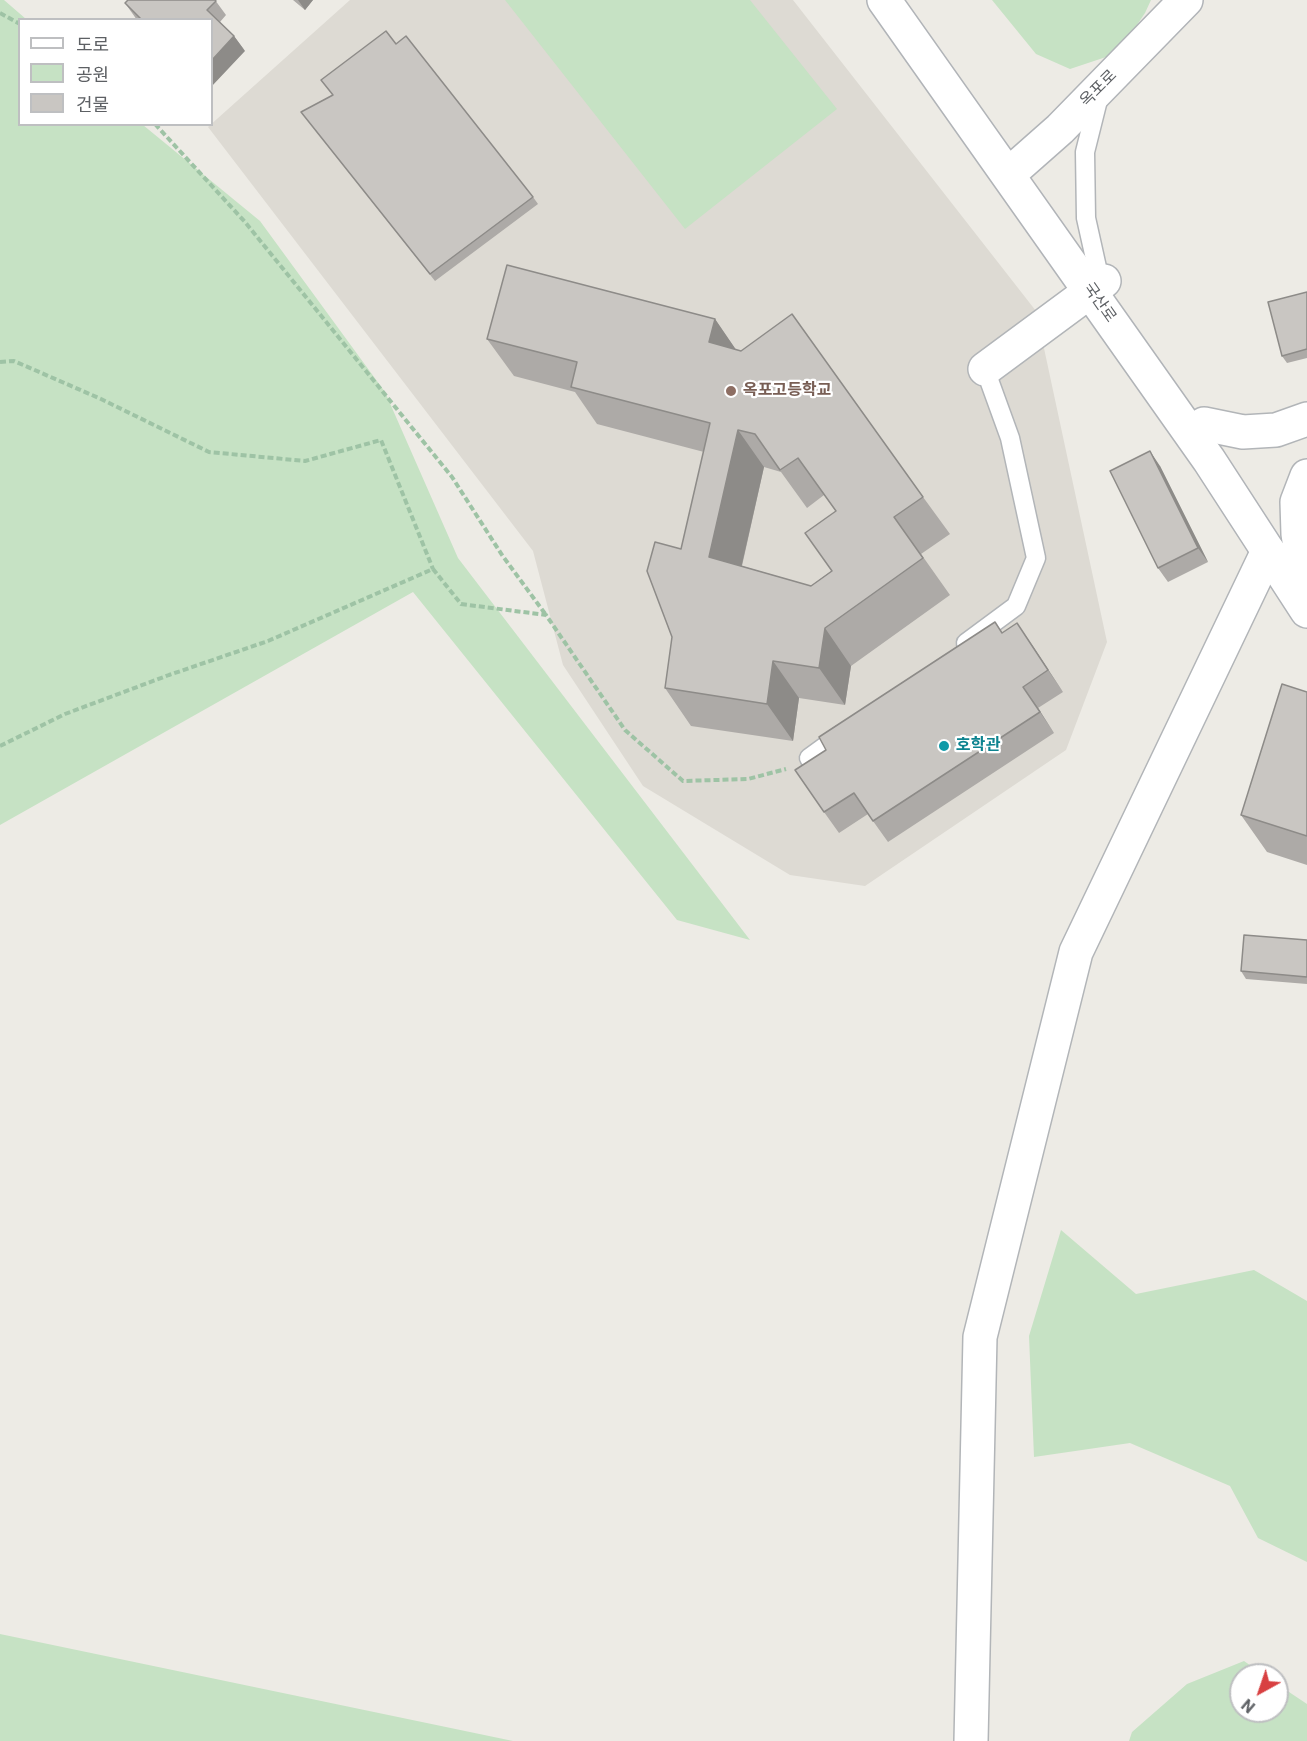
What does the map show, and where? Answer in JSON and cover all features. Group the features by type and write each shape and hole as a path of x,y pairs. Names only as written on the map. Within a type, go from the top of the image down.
{"street":[{"name":"국산로","path":"884,0 1015,169 1204,424 1289,565 1307,611"},
{"name":"국산로","path":"907,0 1015,169"},
{"name":"옥포로","path":"1015,169 1100,88 1186,0"},
{"name":"국산로","path":"1098,281 1209,460 1289,565"},
{"path":"985,369 1098,281"},
{"path":"1204,424 1243,432 1276,430 1307,419"},
{"path":"991,1741 999,1341 1095,960 1289,565 1298,534 1297,502 1307,476"},
{"path":"971,1741 980,1338 1076,952 1289,565"}],"lane":[{"path":"1098,281 1086,218 1085,152 1100,88"},
{"path":"950,654 1016,606 1036,558 1010,438 985,369"},
{"path":"809,758 856,724"}],"path":[{"path":"0,13 18,23"},
{"path":"157,126 245,222 452,477 502,555 626,730 683,782 748,779 787,769 809,758"},
{"path":"0,362 14,361 101,399 209,452 305,461 381,440 434,569 461,604 546,615"},
{"path":"0,746 65,714 268,641 434,569"}],"shaded area":[{"name":"옥포고등학교","path":"350,0 793,0 1036,311 1107,642 1066,750 865,886 790,875 643,786 563,665 533,551 208,127 213,126 213,123"}],"green space":[{"path":"0,0 4,0 25,18 18,18 18,126 144,126 260,221 385,392 458,558 750,940 677,920 413,592 0,825"},
{"path":"505,0 750,0 837,109 685,229"},
{"path":"992,0 1151,0 1118,53 1070,69 1036,54"},
{"path":"1061,1230 1136,1294 1254,1270 1307,1301 1307,1562 1258,1538 1230,1486 1130,1443 1034,1457 1029,1336"},
{"path":"0,1634 513,1741 0,1741"},
{"path":"1229,1667 1229,1723 1289,1723 1289,1692 1307,1704 1307,1741 1129,1741 1132,1732 1187,1684"}],"building":[{"path":"128,0 215,0 207,10 234,36 213,59 213,18 140,18 125,3"},
{"path":"386,31 396,44 406,36 533,197 430,274 301,112 333,95 321,80"},
{"path":"507,265 715,319 709,342 741,351 792,314 923,497 894,517 923,558 825,628 819,668 773,661 767,704 665,688 672,637 647,571 655,542 681,549 710,423 571,387 577,362 487,339","holes":["738,430 755,434 780,470 798,458 836,511 805,533 832,571 811,586 709,557"]},
{"path":"1307,292 1307,349 1282,356 1268,302"},
{"path":"1150,451 1198,548 1158,568 1110,471"},
{"name":"호학관","path":"995,622 1002,633 1017,623 1048,670 1023,687 1040,712 873,821 854,793 824,812 795,770 826,750 819,737"},
{"path":"1282,684 1307,692 1307,836 1241,815"},
{"path":"1244,935 1307,940 1307,977 1241,971"}],"place":[{"name":"옥포고등학교","path":"731,391"},
{"name":"호학관","path":"944,746"}]}
